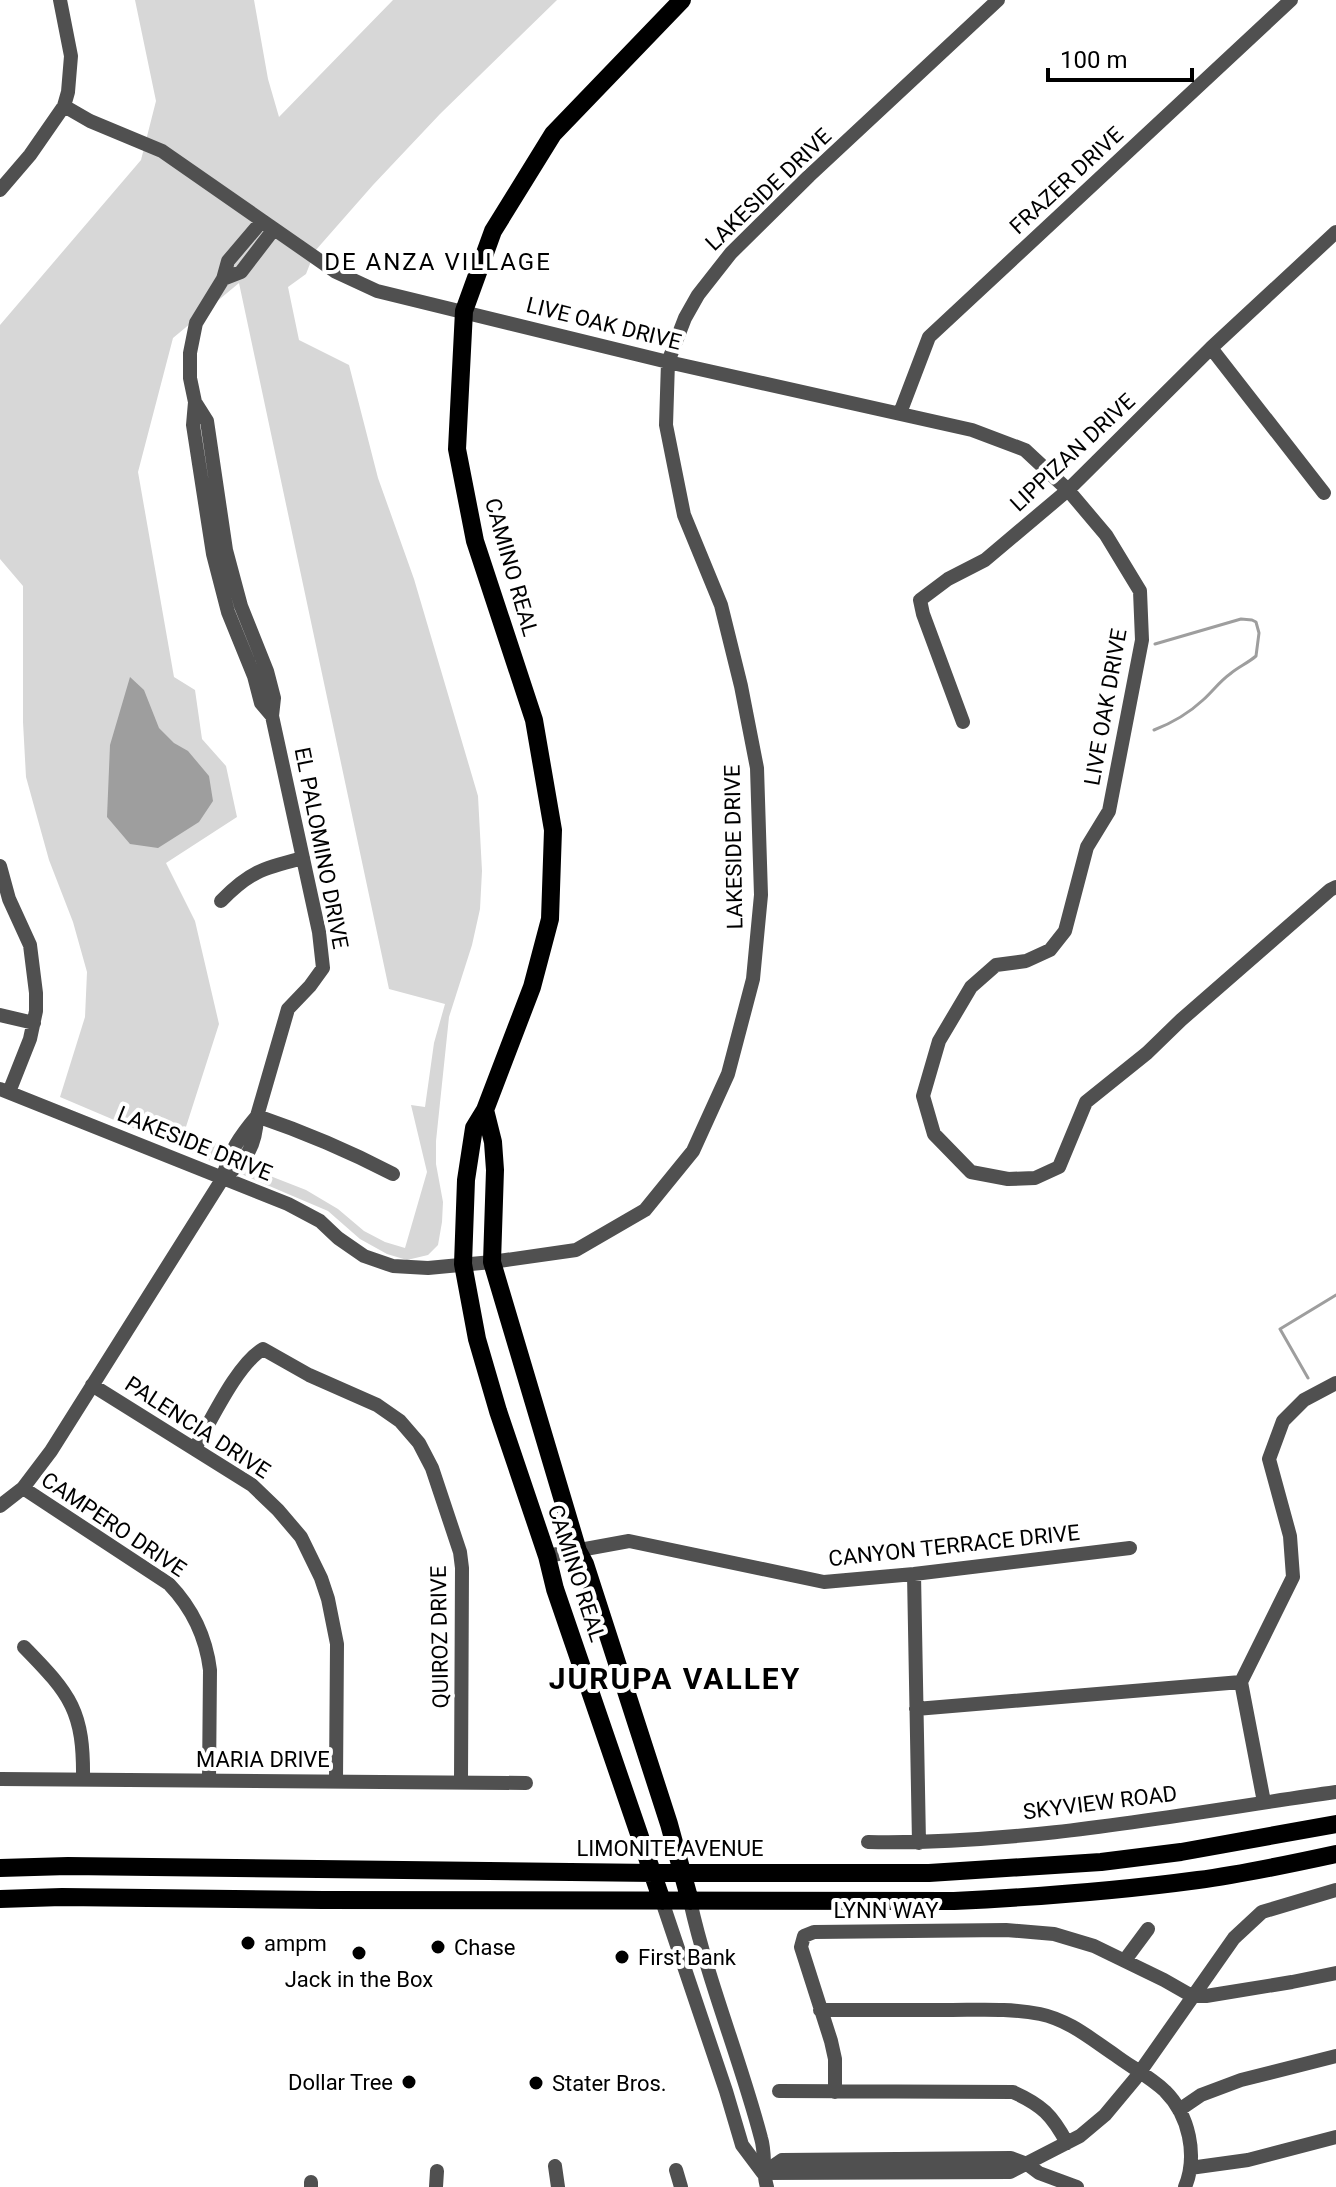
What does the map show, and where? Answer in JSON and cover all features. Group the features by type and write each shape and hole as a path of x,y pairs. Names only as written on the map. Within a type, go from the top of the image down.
{"main road":[{"name":"CAMINO REAL","path":"662,1901 565,1619 498,1411 477,1339 463,1264 466,1180 474,1128 485,1110 532,987 550,919 553,830 534,720 475,541 457,449 464,311 493,231 553,134 682,0"},
{"name":"CAMINO REAL","path":"485,1110 493,1142 495,1170 492,1262 578,1551 590,1579 667,1816 690,1901"},
{"name":"LIMONITE AVENUE","path":"0,1868 929,1873 1055,1865 1181,1852 1336,1824"},
{"path":"0,1899 954,1901 1041,1896 1199,1880 1336,1854"}],"street":[{"path":"0,190 30,155 64,106 71,56 60,0"},
{"name":"LAKESIDE DRIVE","path":"4,1091 307,1213 364,1256 393,1266 428,1268 576,1250 645,1210 693,1151 728,1074 753,979 761,895 757,768 721,605 684,515 666,425 668,362 685,318 698,295 731,253 998,0"},
{"name":"FRAZER DRIVE","path":"900,413 929,337 1291,0"},
{"name":"LIVE OAK DRIVE","path":"64,106 90,121 162,151 336,272 377,291 668,362 972,430 1025,450 1068,490 1106,535 1140,591 1142,640 1109,811 1087,847 1065,931 1050,950 1026,961 996,965 971,987 939,1041 923,1096 934,1134 971,1172 1008,1179 1035,1178 1059,1167 1086,1102 1147,1053 1336,887"},
{"name":"EL PALOMINO DRIVE","path":"0,1506 23,1488 51,1451 223,1178 242,1164 246,1142 256,1135 257,1116 288,1009 323,968 319,932 272,716 274,698 267,671 241,606 226,550 207,421 195,402 190,378 190,353 196,323 223,279 228,261 268,225"},
{"name":"EL PALOMINO DRIVE","path":"223,279 241,272 247,265 268,225"},
{"name":"LIPPIZAN DRIVE","path":"963,722 920,600 948,579 985,560 1068,490 1211,348 1336,232"},
{"path":"234,254 247,265"},
{"path":"1211,348 1324,493"},
{"path":"221,901 239,883 263,868 303,858"},
{"path":"0,866 9,899 30,945 36,993 30,1039 4,1091"},
{"path":"0,1015 34,1023"},
{"path":"257,1116 346,1149 393,1174"},
{"name":"QUIROZ DRIVE","path":"195,1448 242,1368 263,1349 309,1375 377,1405 400,1421 419,1443 432,1468 460,1552 462,1568 461,1782"},
{"path":"1264,1802 1241,1682 1293,1577 1290,1536 1269,1459 1283,1421 1304,1400 1336,1383"},
{"name":"PALENCIA DRIVE","path":"92,1385 252,1485 301,1537 321,1578 337,1644 336,1781"},
{"name":"CAMPERO DRIVE","path":"23,1488 169,1584 182,1598 208,1654 209,1781"},
{"name":"CANYON TERRACE DRIVE","path":"547,1556 629,1541 824,1582 1130,1548"},
{"path":"914,1574 919,1843"},
{"path":"24,1647 62,1687 72,1705 82,1738 83,1780"},
{"path":"916,1709 1241,1682"},
{"name":"MARIA DRIVE","path":"0,1779 526,1783"},
{"name":"SKYVIEW ROAD","path":"868,1842 919,1843 1053,1833 1336,1792"},
{"path":"765,2180 1010,2172 1027,2164 1091,2128 1105,2115 1234,1938 1262,1912 1336,1890"},
{"name":"CAMINO REAL","path":"662,1901 742,2145 765,2180"},
{"name":"CAMINO REAL","path":"690,1901 700,1945 763,2142 765,2180"},
{"path":"1125,1960 1148,1929"},
{"name":"LYNN WAY","path":"835,2092 835,2059 801,1947 804,1936 814,1932 1031,1932 1078,1940 1125,1960 1192,1996"},
{"path":"1192,1996 1336,1973"},
{"path":"820,2010 1006,2010 1062,2021 1165,2091 1179,2110 1188,2130 1190,2168 1185,2187"},
{"path":"1179,2110 1201,2095 1241,2080 1336,2056"},
{"path":"779,2091 1013,2092 1042,2108 1058,2126 1067,2143"},
{"path":"1190,2168 1248,2160 1336,2137"},
{"path":"1027,2164 1039,2173 1077,2187"},
{"path":"555,2166 558,2187"},
{"path":"676,2170 681,2187"},
{"path":"436,2187 437,2171"}],"shaded area":[{"path":"135,0 254,0 268,79 279,117 393,0 557,0 440,114 373,185 315,251 306,274 288,287 299,340 349,365 378,478 414,579 478,796 482,871 480,909 449,1017 436,1141 436,1164 443,1202 442,1222 438,1245 428,1255 407,1260 387,1254 360,1239 328,1211 60,1097 85,1017 87,972 73,922 49,860 26,777 23,586 0,559 0,325 141,160 156,101","holes":["239,283 389,989 445,1004 434,1043 425,1107 411,1105 427,1172 405,1248 364,1231 338,1209 306,1190 260,1172 227,1146 184,1133 219,1024 195,921 166,863 237,817 226,766 202,739 195,690 174,677 138,472 173,338"]},
{"path":"130,677 144,690 159,728 174,743 188,751 209,776 213,801 199,822 158,848 130,844 107,817 110,745"}],"waterway":[{"path":"1154,730 1192,710 1226,677 1256,656 1259,633 1256,622 1241,619 1155,644"},
{"path":"1308,1378 1280,1329 1336,1295"}],"place":[{"name":"ampm","path":"248,1943"},
{"name":"Chase","path":"438,1947"},
{"name":"Jack in the Box","path":"359,1953"},
{"name":"First Bank","path":"622,1957"},
{"name":"Dollar Tree","path":"409,2082"},
{"name":"Stater Bros.","path":"536,2083"}],"district":[{"name":"DE ANZA VILLAGE","path":"438,262"},
{"name":"JURUPA VALLEY","path":"675,1679"}]}
